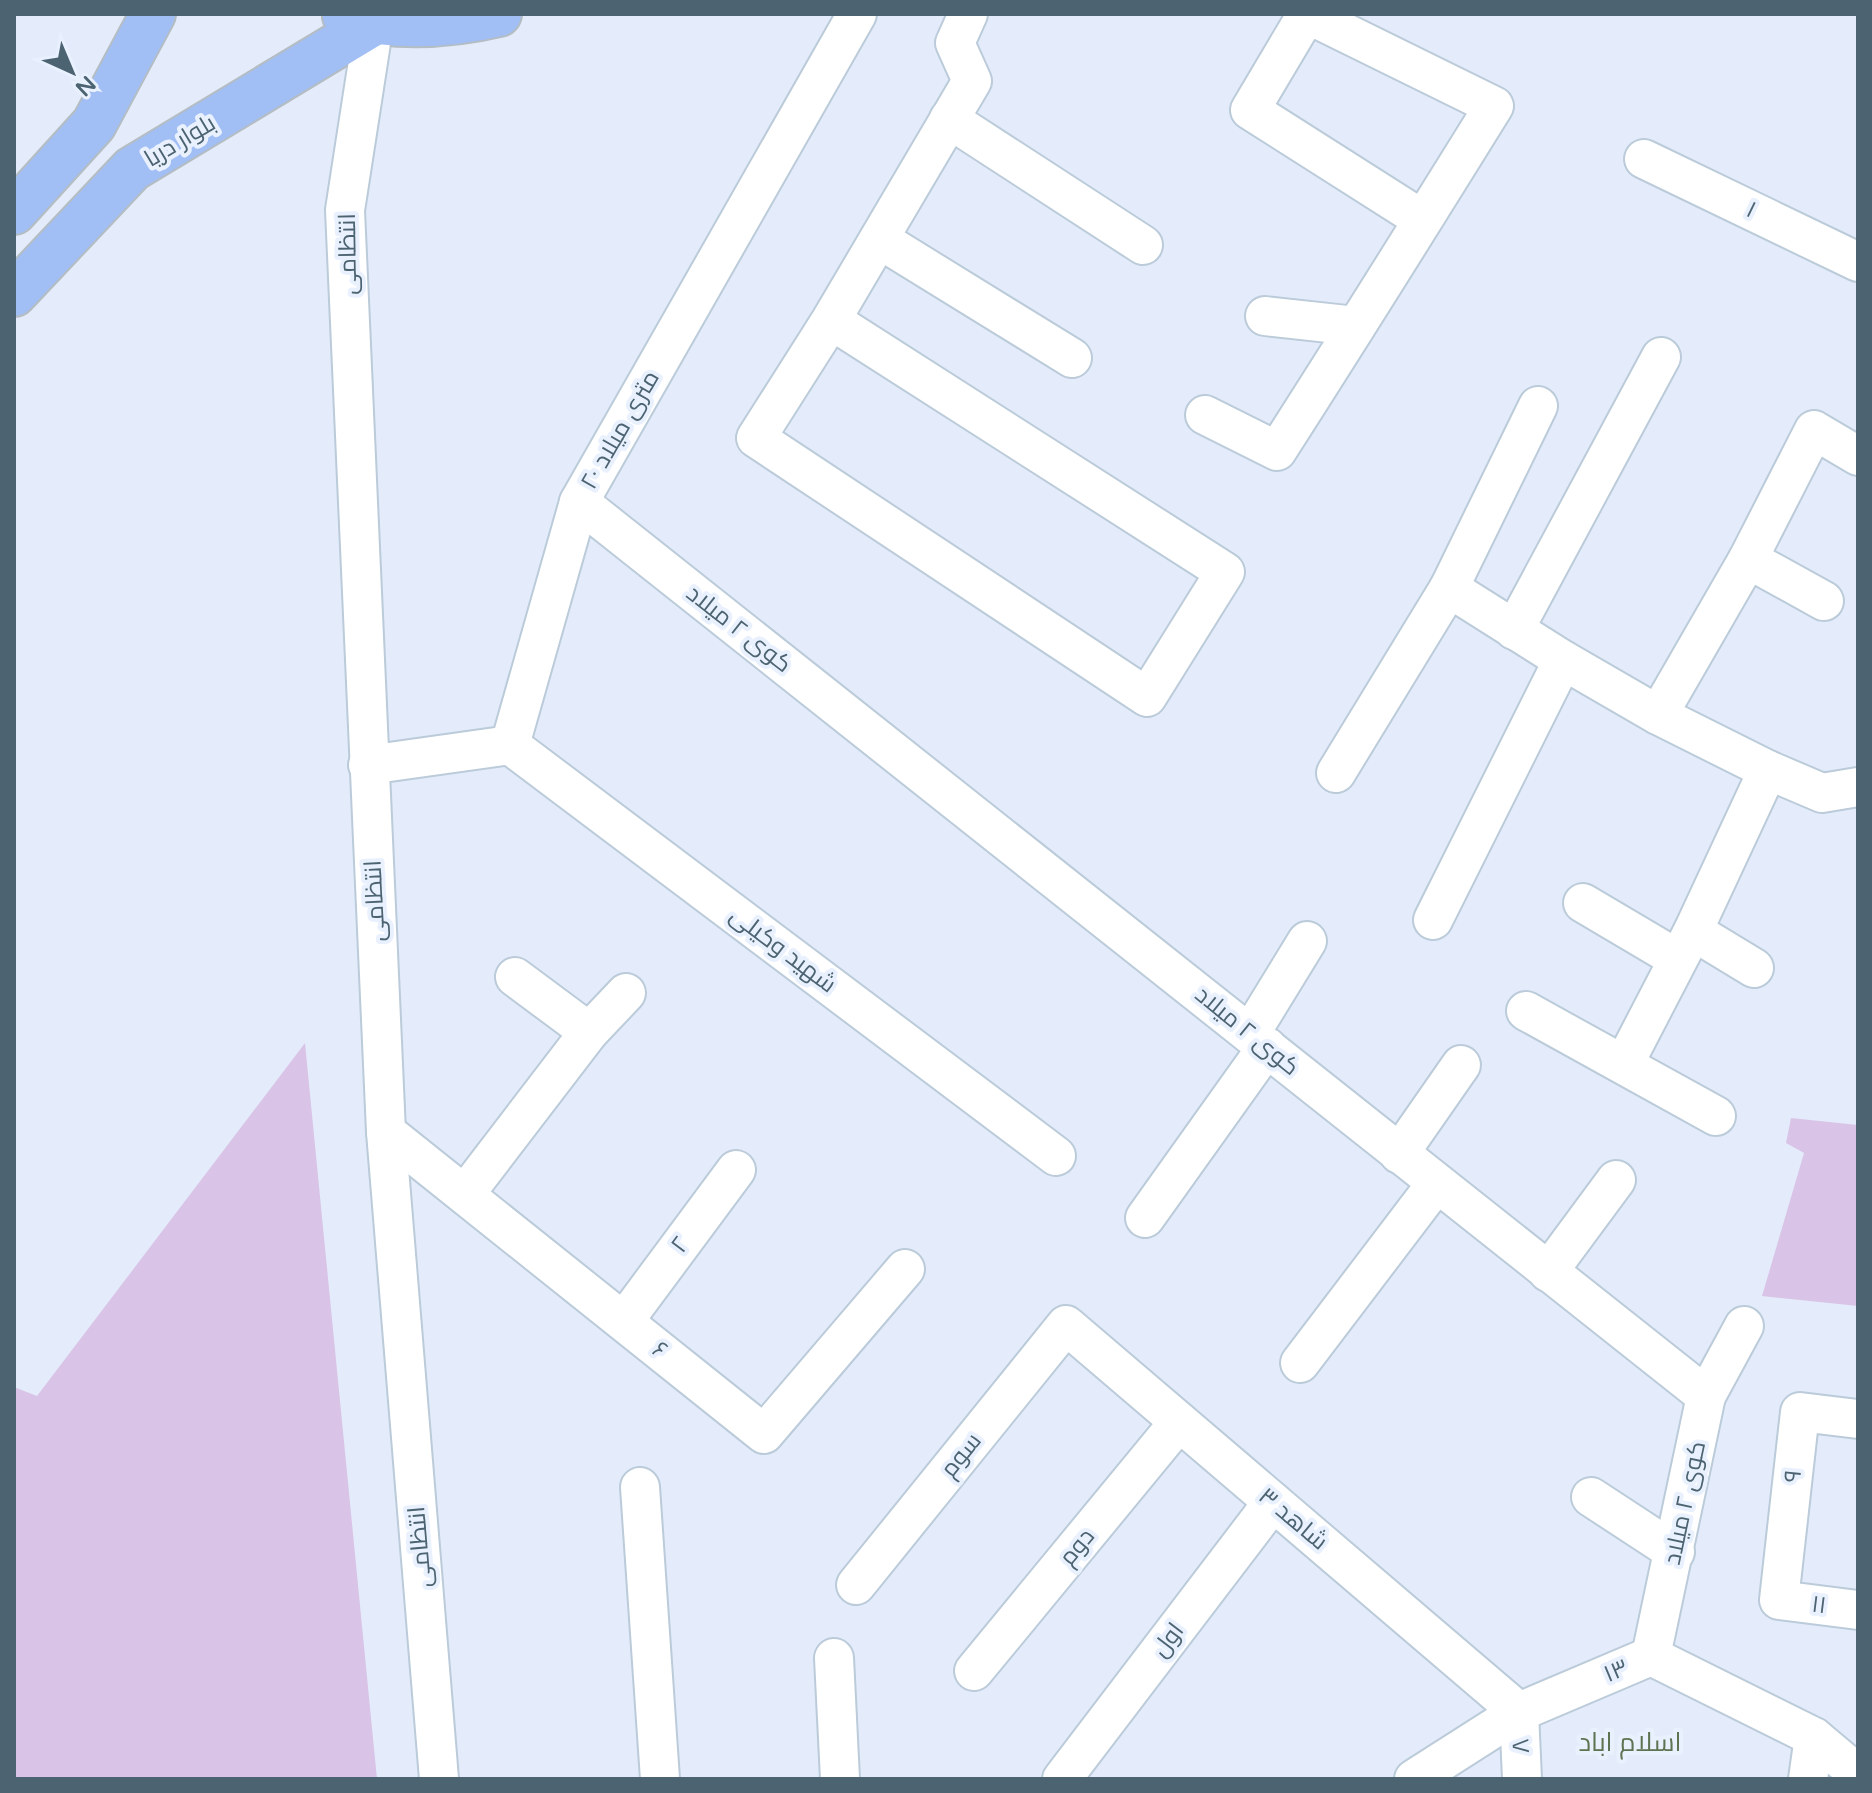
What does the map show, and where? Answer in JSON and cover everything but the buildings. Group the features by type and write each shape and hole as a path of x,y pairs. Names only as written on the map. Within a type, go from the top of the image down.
{"main road":[{"path":"14,212 94,124 153,14"},
{"path":"354,19 461,23 499,14"},
{"name":"بلوار دریا","path":"14,294 132,169 354,19"}],"street":[{"name":"۲۰ متری میلاد","path":"510,745 579,502 857,14"},
{"path":"831,320 1225,572 1147,697 756,438 831,320 972,81 955,43 968,14"},
{"path":"1205,415 1277,451 1423,220 1494,106 1307,14 1250,110 1423,220"},
{"name":"انتظامی","path":"354,19 345,210 368,765 386,1132 439,1779"},
{"path":"949,119 1143,245"},
{"name":"۱","path":"1644,159 1858,262"},
{"path":"879,239 1072,358"},
{"path":"1265,316 1356,326"},
{"path":"1514,630 1661,357"},
{"path":"1336,773 1449,588 1538,406"},
{"path":"1658,715 1748,559 1814,430 1858,456"},
{"name":"کوی ۲ میلاد","path":"579,502 1706,1396 1651,1656"},
{"path":"1748,559 1824,601"},
{"path":"1449,588 1658,715 1768,770 1822,793 1858,787"},
{"path":"1433,920 1563,660"},
{"path":"368,765 510,745"},
{"name":"شهید وکیلی","path":"510,745 1056,1156"},
{"path":"1624,1064 1768,770"},
{"path":"1583,903 1684,945 1754,968"},
{"path":"1145,1218 1258,1040 1307,941"},
{"path":"515,977 589,1032"},
{"path":"465,1194 589,1032 626,993"},
{"path":"1526,1011 1716,1116"},
{"path":"1399,1154 1461,1065"},
{"name":"۶","path":"386,1132 764,1434 905,1269"},
{"name":"۲","path":"624,1321 736,1170"},
{"path":"1548,1272 1616,1180"},
{"path":"1300,1363 1436,1184"},
{"name":"شاهد ۳","path":"1066,1325 1519,1712"},
{"name":"سوم","path":"856,1585 1066,1325"},
{"path":"1706,1396 1744,1326"},
{"name":"۹","path":"1779,1600 1800,1412 1858,1419"},
{"name":"دوم","path":"974,1671 1179,1422"},
{"path":"640,1487 660,1779"},
{"path":"1591,1497 1675,1552"},
{"name":"اول","path":"1062,1779 1273,1502"},
{"name":"۱۱","path":"1779,1600 1858,1610"},
{"name":"۱۳","path":"1414,1779 1519,1712 1651,1656 1814,1737 1858,1774"},
{"path":"834,1658 840,1779"},
{"name":"۸","path":"1519,1712 1522,1779"},
{"path":"1808,1779 1814,1737"}],"shaded area":[{"path":"305,1043 377,1779 14,1779 14,1387 37,1396"},
{"path":"1791,1118 1858,1125 1858,1306 1762,1296 1804,1153 1786,1143"}],"district":[{"name":"اسلام اباد","path":"1630,1742"}]}
